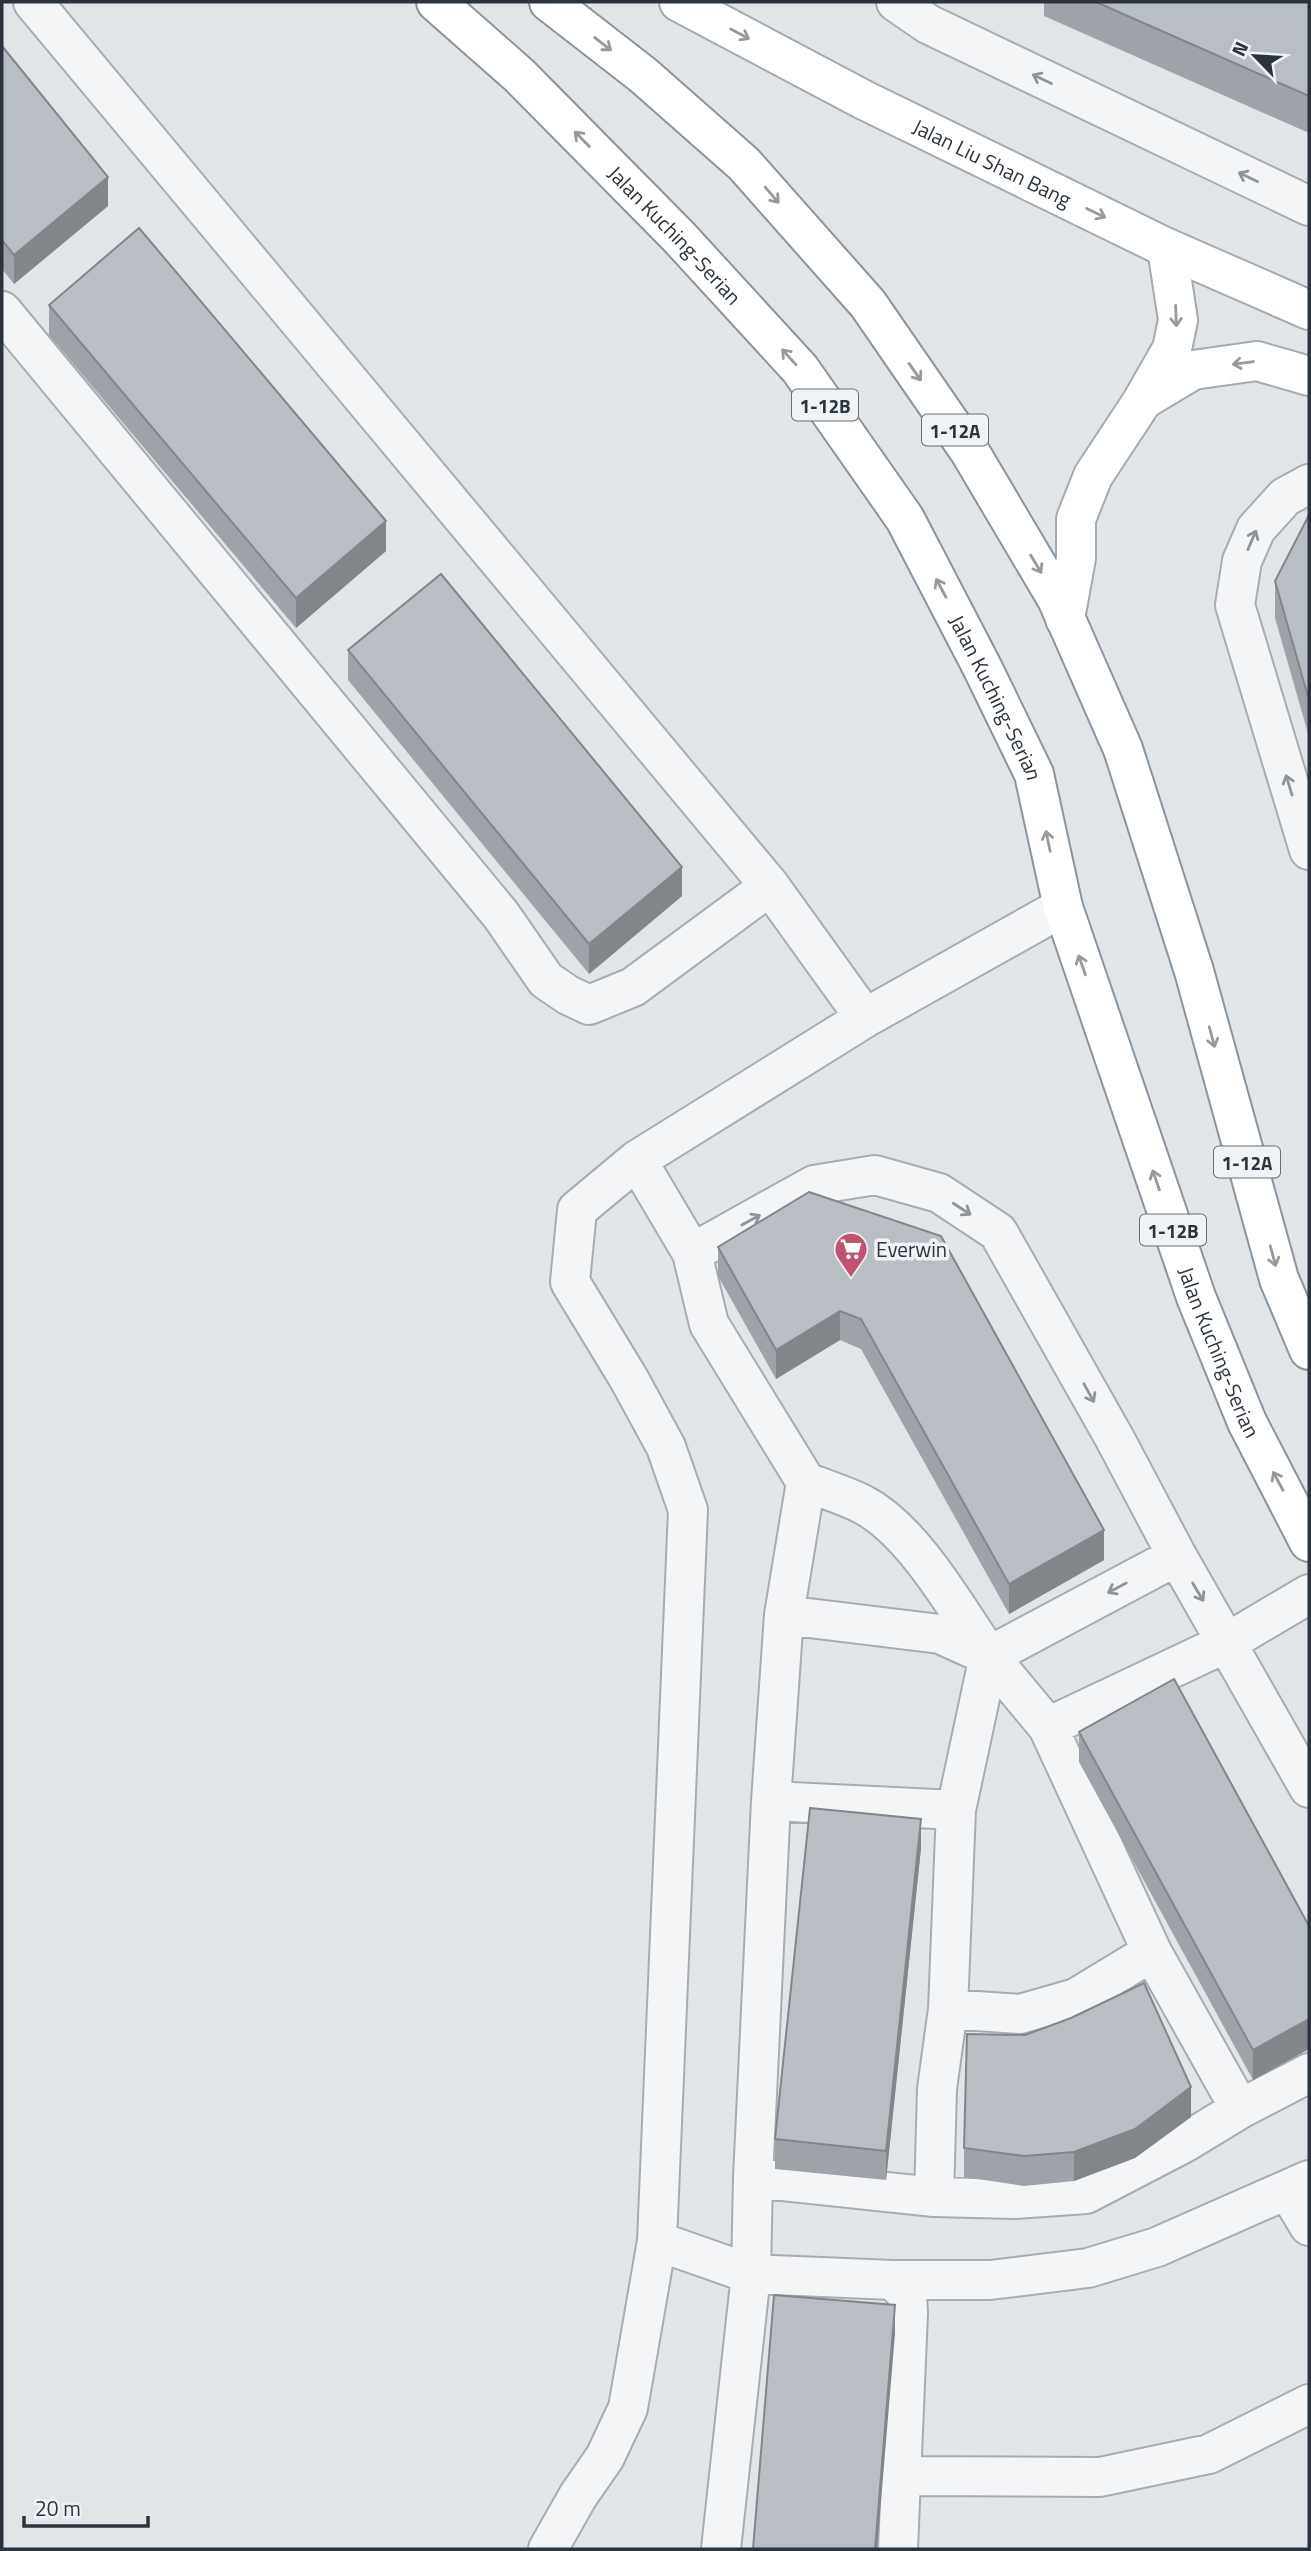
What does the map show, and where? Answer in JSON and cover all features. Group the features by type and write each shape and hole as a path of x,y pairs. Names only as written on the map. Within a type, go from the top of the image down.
{"main road":[{"name":"Jalan Kuching-Serian","path":"436,2 520,76 679,237 800,369 905,519 1034,774 1063,907 1196,1297 1247,1422 1309,1542"},
{"name":"1-12A","path":"549,2 643,75 744,164 868,304 970,452 1056,598 1123,749 1194,971 1279,1279 1309,1350"},
{"name":"Jalan Liu Shan Bang","path":"679,2 864,100 1167,248 1309,310"},
{"path":"1065,619 1076,558 1076,519 1093,476 1143,400 1172,349 1178,320 1167,248"},
{"path":"1143,400 1194,370 1231,364 1257,361 1309,376"}],"street":[{"path":"33,2 770,886 865,1017"},
{"path":"897,2 928,24 1309,206"},
{"path":"2,312 501,915 546,980 589,1005 617,994 633,987 770,886"},
{"path":"1309,484 1285,497 1256,529 1242,561 1235,605 1309,850"},
{"path":"548,2549 578,2496 605,2456 628,2408 657,2241 688,1510 666,1447 570,1282 577,1210 637,1160 865,1017 1063,907"},
{"path":"637,1160 692,1253 709,1324 806,1482 863,1504 897,1530 924,1562 989,1657 1048,1727 1152,1952 1240,2109"},
{"path":"692,1253 814,1185 875,1175 939,1193 998,1232 1115,1439 1177,1556 1309,1787"},
{"path":"721,2549 751,2274 771,1801 784,1615 806,1482"},
{"path":"934,2197 937,2089 948,2009 956,1811 989,1657 1177,1556"},
{"path":"1048,1727 1228,1642 1309,1594"},
{"path":"784,1615 940,1633 989,1657"},
{"path":"771,1801 956,1811"},
{"path":"948,2009 1020,2014 1076,1998 1152,1952"},
{"path":"753,2178 934,2197 1015,2199 1086,2194 1309,2073"},
{"path":"657,2241 751,2274 893,2280 990,2280 1088,2268 1157,2248 1299,2186 1309,2226"},
{"path":"893,2280 907,2294 908,2313 898,2549"},
{"path":"901,2476 1100,2477 1209,2454 1309,2404"}],"building":[{"path":"1096,2 1309,2 1309,96"},
{"path":"2,46 108,177 14,255 2,240"},
{"path":"139,228 386,521 296,598 49,305"},
{"path":"1309,515 1309,700 1275,581"},
{"path":"441,574 682,867 589,944 348,650"},
{"path":"809,1192 941,1236 1104,1530 1009,1584 861,1319 840,1311 776,1350 718,1247"},
{"path":"1174,1679 1309,1926 1309,2019 1253,2050 1079,1732"},
{"path":"810,1808 921,1819 886,2151 775,2139"},
{"path":"1144,1983 1191,2087 1135,2129 1074,2152 1024,2156 964,2148 967,2034 1025,2035 1071,2018"},
{"path":"774,2295 895,2305 875,2549 753,2549"}],"place":[{"name":"Everwin","path":"851,1279"}]}
